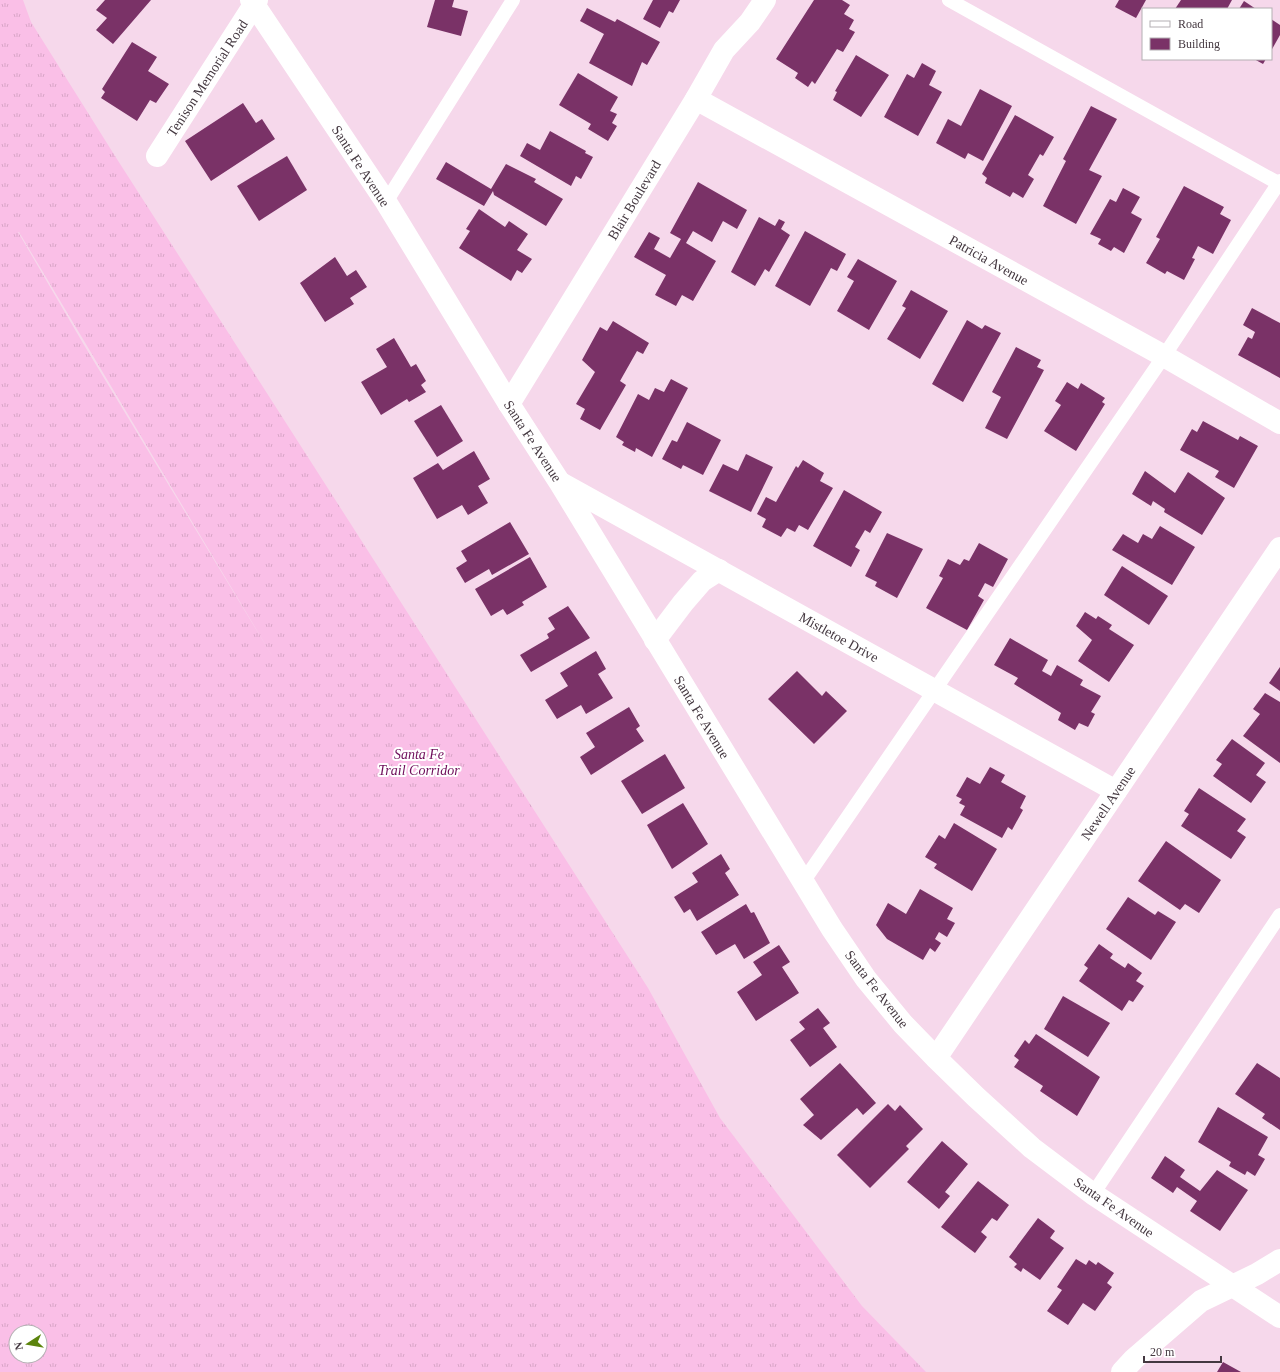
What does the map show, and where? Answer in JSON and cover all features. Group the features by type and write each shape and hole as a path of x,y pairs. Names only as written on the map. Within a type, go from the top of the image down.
{"street":[{"name":"Blair Boulevard","path":"509,404 696,99 724,50 750,22 765,0"},
{"name":"Santa Fe Avenue","path":"254,2 386,202 509,404 560,483 832,929 866,979 903,1024 936,1058 1032,1148 1093,1194 1280,1318"},
{"name":"Tenison Memorial Road","path":"157,156 254,2"},
{"name":"Patricia Avenue","path":"696,99 1164,356 1280,423"},
{"name":"Mistletoe Drive","path":"560,483 1116,791"},
{"name":"Newell Avenue","path":"936,1058 1280,548"},
{"path":"655,640 683,602 702,581 719,570"},
{"path":"1122,1372 1134,1359 1201,1301 1258,1274 1280,1260"}],"lane":[{"path":"386,202 513,0"},
{"path":"803,882 1164,356 1279,182 949,0"},
{"path":"1093,1194 1280,915"}],"green space":[{"name":"Santa Fe Trail Corridor","path":"0,0 23,0 31,22 115,156 648,988 720,1118 862,1306 926,1372 0,1372","holes":["19,232 274,659 84,345"]}],"building":[{"path":"105,0 151,0 113,44 96,30 107,18 96,10"},
{"path":"435,0 454,0 452,7 468,11 461,36 427,27"},
{"path":"653,0 680,0 673,13 669,11 660,28 643,19"},
{"path":"814,0 842,0 850,5 844,14 854,20 849,29 855,32 843,52 837,49 815,84 812,81 808,87 795,78 798,73 776,59"},
{"path":"1119,0 1146,0 1136,18 1115,7"},
{"path":"1181,0 1232,0 1228,8 1176,8"},
{"path":"1244,1 1254,8 1240,8"},
{"path":"587,8 615,22 617,19 660,42 647,65 642,62 632,86 589,63 604,34 580,21"},
{"path":"1272,20 1280,25 1280,35 1272,49"},
{"path":"132,42 157,57 148,71 169,84 156,103 150,100 137,121 101,98 105,92 102,89"},
{"path":"856,55 889,75 861,117 833,100 837,92 835,91"},
{"path":"1256,60 1265,60 1263,64"},
{"path":"922,63 936,71 929,85 942,92 918,136 884,117 907,74 914,78"},
{"path":"578,73 618,97 610,111 617,114 612,123 617,126 608,141 588,129 591,124 559,105"},
{"path":"980,89 1012,106 983,161 968,153 965,159 936,143 948,119 961,126"},
{"path":"243,103 256,123 262,119 275,139 211,181 185,141"},
{"path":"1091,106 1117,119 1089,170 1102,176 1076,224 1043,206 1066,161 1063,159"},
{"path":"1015,115 1054,137 1043,156 1040,154 1028,175 1034,179 1023,198 1013,192 1010,197 985,183 987,178 982,174"},
{"path":"550,131 586,151 585,153 593,157 581,179 576,176 571,186 520,156 527,143 540,150"},
{"path":"287,156 307,190 259,221 237,186"},
{"path":"446,162 491,189 506,164 536,179 534,182 563,199 546,226 494,195 493,191 484,206 436,179"},
{"path":"698,182 747,210 737,229 723,221 712,242 693,231 686,243 716,261 693,301 682,295 676,306 655,295 666,275 634,257 649,232 660,238 654,249 670,258 681,239 670,233"},
{"path":"1184,186 1224,207 1220,214 1231,220 1213,254 1198,246 1192,258 1195,259 1184,280 1167,271 1165,274 1146,263 1160,239 1156,237"},
{"path":"1123,188 1140,197 1131,213 1142,219 1124,253 1114,247 1111,251 1098,244 1101,239 1090,234 1110,199 1116,202"},
{"path":"479,209 505,227 509,221 528,234 517,250 532,259 522,273 517,270 511,281 459,248 470,231 466,229"},
{"path":"759,217 775,226 779,219 785,222 781,229 790,235 769,272 765,269 755,286 731,272"},
{"path":"805,231 846,254 837,271 831,268 810,306 775,286"},
{"path":"335,257 347,276 356,270 367,287 350,298 354,304 325,322 300,283"},
{"path":"858,259 897,281 869,330 837,311 854,281 847,277"},
{"path":"911,290 948,311 920,359 887,339 906,308 902,306"},
{"path":"1252,308 1280,323 1280,378 1238,355 1248,337 1252,339 1255,332 1243,325"},
{"path":"967,320 982,329 985,325 1001,333 963,402 932,384"},
{"path":"613,321 649,343 643,354 637,351 620,381 626,385 600,430 580,419 585,409 576,404 595,372 582,360 600,327 607,331"},
{"path":"394,338 411,367 416,364 426,381 421,385 426,392 409,402 407,399 381,415 361,382 387,367 376,349"},
{"path":"1016,347 1041,360 1037,367 1044,370 1007,439 985,428 1001,397 992,392"},
{"path":"671,379 688,388 652,457 636,448 635,452 622,445 624,442 616,437 638,394 649,400 655,388 664,392"},
{"path":"1067,382 1078,389 1081,383 1105,398 1102,402 1105,404 1076,451 1044,431 1061,405 1055,401"},
{"path":"441,405 463,441 437,457 414,421"},
{"path":"1203,421 1238,440 1240,436 1258,446 1234,488 1215,477 1219,471 1180,450 1192,429 1197,432"},
{"path":"687,422 721,440 703,475 683,465 681,469 662,459 672,440 677,442"},
{"path":"474,451 490,479 478,486 488,503 468,515 462,505 437,519 413,478 438,463 443,470"},
{"path":"746,454 773,467 751,512 709,491 723,464 738,471"},
{"path":"803,460 824,473 820,481 833,488 808,530 799,525 795,532 787,528 781,537 762,527 766,519 757,514 766,497 776,502 796,466 798,468"},
{"path":"1145,471 1175,493 1188,472 1225,498 1202,535 1164,512 1165,509 1153,501 1151,506 1132,494"},
{"path":"844,490 882,512 870,533 865,530 855,547 860,550 851,567 813,546"},
{"path":"510,522 529,554 492,575 489,569 465,583 456,568 467,561 461,551"},
{"path":"1160,526 1195,547 1172,585 1112,550 1123,534 1138,543 1143,534 1152,539"},
{"path":"887,533 923,549 897,598 875,586 877,582 865,576"},
{"path":"979,543 1008,559 993,587 985,583 978,596 984,600 967,630 926,608 943,578 939,576 948,559 960,565 964,559 969,561"},
{"path":"530,557 547,587 522,602 524,605 507,615 503,609 491,616 475,589"},
{"path":"1122,566 1168,596 1149,625 1104,595"},
{"path":"568,606 590,638 531,672 520,655 549,638 547,634 555,629 548,618"},
{"path":"1085,612 1096,619 1098,616 1112,625 1109,629 1134,645 1109,682 1078,661 1092,640 1076,626"},
{"path":"1010,638 1048,660 1042,671 1051,676 1057,665 1083,680 1080,685 1101,696 1091,712 1095,714 1088,727 1079,723 1075,730 1058,720 1061,713 1014,684 1018,678 994,665"},
{"path":"596,651 606,669 598,674 613,698 586,714 581,705 557,719 545,700 568,686 560,673"},
{"path":"1280,667 1280,691 1269,683"},
{"path":"797,671 822,696 826,691 847,711 814,744 768,699"},
{"path":"1265,693 1280,702 1280,763 1243,736 1260,714 1253,709"},
{"path":"629,707 640,726 636,729 644,741 591,775 580,757 595,747 586,733"},
{"path":"1232,739 1265,763 1256,775 1266,782 1251,803 1213,776 1222,764 1216,760"},
{"path":"665,754 685,788 642,814 621,781"},
{"path":"990,767 1005,775 1001,782 1026,796 1020,808 1023,810 1012,830 1008,827 1002,838 960,815 965,806 959,803 962,799 956,796 967,777 980,784"},
{"path":"1199,788 1246,819 1237,831 1246,837 1231,859 1181,826 1189,814 1184,811"},
{"path":"683,803 708,844 672,869 647,825"},
{"path":"954,823 997,849 972,891 934,868 937,864 925,857 939,835 945,839"},
{"path":"1166,841 1221,880 1199,913 1185,904 1180,910 1138,881"},
{"path":"721,854 730,869 725,873 739,895 697,921 690,909 684,913 674,897 698,882 692,873"},
{"path":"920,889 953,908 947,919 955,923 947,937 939,932 935,939 941,943 935,952 930,948 923,960 887,939 876,925 888,903 906,914"},
{"path":"1128,897 1155,915 1158,911 1176,922 1151,960 1106,929"},
{"path":"746,904 751,913 754,912 770,943 744,959 735,944 716,955 701,932"},
{"path":"1099,944 1113,954 1110,958 1125,968 1128,963 1142,973 1136,981 1144,986 1133,1002 1129,1000 1122,1011 1079,981 1088,968 1084,965"},
{"path":"779,945 790,962 782,967 799,993 756,1021 737,992 762,975 753,962"},
{"path":"1063,996 1110,1023 1088,1057 1044,1029"},
{"path":"818,1008 830,1023 823,1028 837,1047 810,1067 790,1040 805,1029 799,1022"},
{"path":"1036,1034 1100,1077 1077,1116 1040,1091 1043,1086 1014,1067 1019,1060 1014,1056 1025,1040 1029,1044"},
{"path":"840,1063 876,1103 863,1115 857,1108 821,1140 803,1125 814,1115 800,1099"},
{"path":"1257,1063 1280,1078 1280,1130 1262,1118 1265,1114 1235,1094"},
{"path":"888,1104 895,1111 900,1105 923,1129 906,1146 909,1149 870,1188 837,1155"},
{"path":"1218,1107 1268,1137 1258,1155 1265,1159 1255,1176 1247,1171 1245,1175 1229,1166 1231,1162 1198,1142"},
{"path":"942,1141 968,1164 945,1192 950,1196 939,1209 907,1182"},
{"path":"1165,1156 1185,1170 1180,1177 1200,1191 1217,1170 1248,1190 1220,1231 1190,1211 1197,1201 1177,1187 1173,1193 1151,1178"},
{"path":"978,1181 1009,1205 997,1221 992,1218 981,1232 987,1237 975,1253 941,1227"},
{"path":"1038,1218 1055,1231 1050,1238 1064,1248 1040,1280 1023,1268 1021,1272 1014,1267 1017,1264 1009,1257"},
{"path":"1076,1259 1086,1265 1089,1260 1096,1265 1098,1262 1114,1273 1107,1283 1112,1287 1095,1311 1083,1303 1068,1325 1047,1311 1062,1290 1057,1287"},
{"path":"1223,1362 1241,1372 1217,1372"}]}
